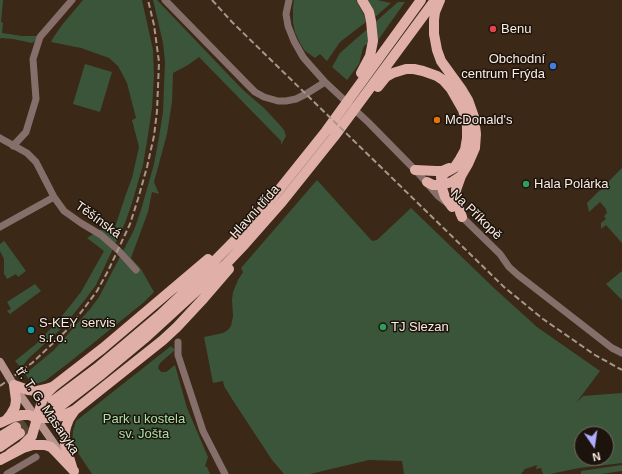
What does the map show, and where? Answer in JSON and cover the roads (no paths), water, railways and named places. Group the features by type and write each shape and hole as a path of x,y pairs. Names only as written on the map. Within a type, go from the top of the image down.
{"main road":[{"path":"325,141 330,116 362,72 370,56 373,41 372,26 369,12 362,0"},
{"path":"325,141 421,0"},
{"name":"Hlavní třída","path":"278,199 435,0"},
{"path":"440,0 435,12 434,20 435,44 441,61 468,100 474,117 476,134 475,148 457,186 456,200 462,217"},
{"path":"325,141 346,130 386,77 393,73 411,69 417,69 432,74 443,80 452,89 463,110 467,125 465,150 455,164 441,177 441,185 446,198 452,207"},
{"path":"415,170 431,172 440,171 446,170 455,164"},
{"path":"427,182 433,185 441,185 452,182 461,176"},
{"path":"278,199 269,226 256,241 102,374 56,404 150,324 180,296 254,212 278,199"},
{"path":"0,460 22,446 32,436 36,418 44,397 54,386 104,348 216,255"},
{"path":"3,421 14,416 22,415 29,415 36,418 54,418 75,410 163,340 177,327 204,298 228,266"},
{"path":"3,421 12,414 15,407 17,390 37,391 54,386"},
{"path":"75,410 66,427 65,436 65,444 75,473"},
{"path":"0,437 18,430 0,447"},
{"path":"10,454 33,444 45,445 57,453 75,473"}],"street":[{"path":"13,146 26,132 36,99 33,59 40,37 72,0"},
{"path":"165,0 255,92 264,97 278,101 296,99 325,82"},
{"name":"Na Příkopě","path":"289,0 286,14 294,41 309,64 325,82 370,124 427,182 438,196 452,207 522,278 612,348 622,353"},
{"name":"Těšínská","path":"0,138 27,153 36,162 54,197 64,211 101,235 118,250 136,270"},
{"path":"0,228 54,197"},
{"path":"178,342 178,355 203,431 225,474"},
{"name":"tř. T. G. Masaryka","path":"2,365 17,390 75,473"},
{"path":"7,474 36,457"}],"tunnel":[{"path":"16,427 53,401"},
{"path":"20,433 58,408"}],"railway":[{"path":"0,386 32,363 69,328 97,291 130,224 147,167 154,136 157,111 159,62 154,25 148,0"},
{"path":"212,0 232,22 504,287 543,319 595,355 622,370"}],"place":[{"name":"Benu","path":"493,29"},
{"name":"Obchodní centrum Frýda","path":"553,66"},
{"name":"McDonald's","path":"437,120"},
{"name":"Hala Polárka","path":"526,184"},
{"name":"TJ Slezan","path":"383,327"},
{"name":"S-KEY servis s.r.o.","path":"31,330"}],"park label":[{"name":"Park u kostela sv. Jošta","path":"144,426"}]}
